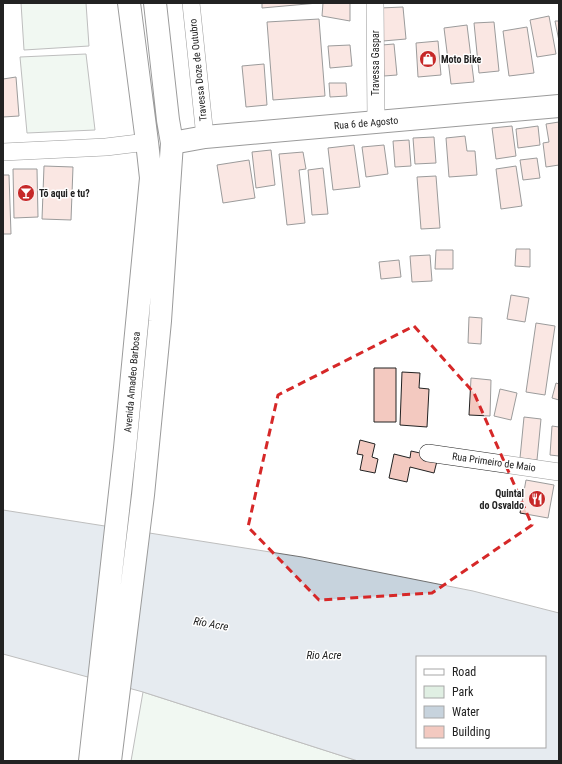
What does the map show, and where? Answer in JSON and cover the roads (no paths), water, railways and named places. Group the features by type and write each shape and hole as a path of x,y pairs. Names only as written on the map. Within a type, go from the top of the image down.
{"main road":[{"name":"Avenida Amadeo Barbosa","path":"90,761 125,456 151,178 129,3"},
{"path":"110,761 144,480 160,321 172,143 155,3"},
{"name":"Rua 6 de Agosto","path":"172,143 204,137 559,106"}],"street":[{"name":"Travessa Doze de Outubro","path":"191,3 204,137"},
{"name":"Travessa Gaspar","path":"374,3 376,122"},
{"path":"3,152 106,147 147,142"},
{"name":"Rua Primeiro de Maio","path":"428,453 559,472"}],"water":[{"name":"Rio Acre","path":"3,510 302,557 473,591 559,613 559,761 358,761 143,692 3,654"}],"place":[{"name":"Moto Bike","path":"428,59"},
{"name":"Tõ aqui e tu?","path":"26,193"},
{"name":"Quintal do Osvaldo","path":"537,499"}],"water label":[{"name":"Río Acre","path":"211,624"}]}
